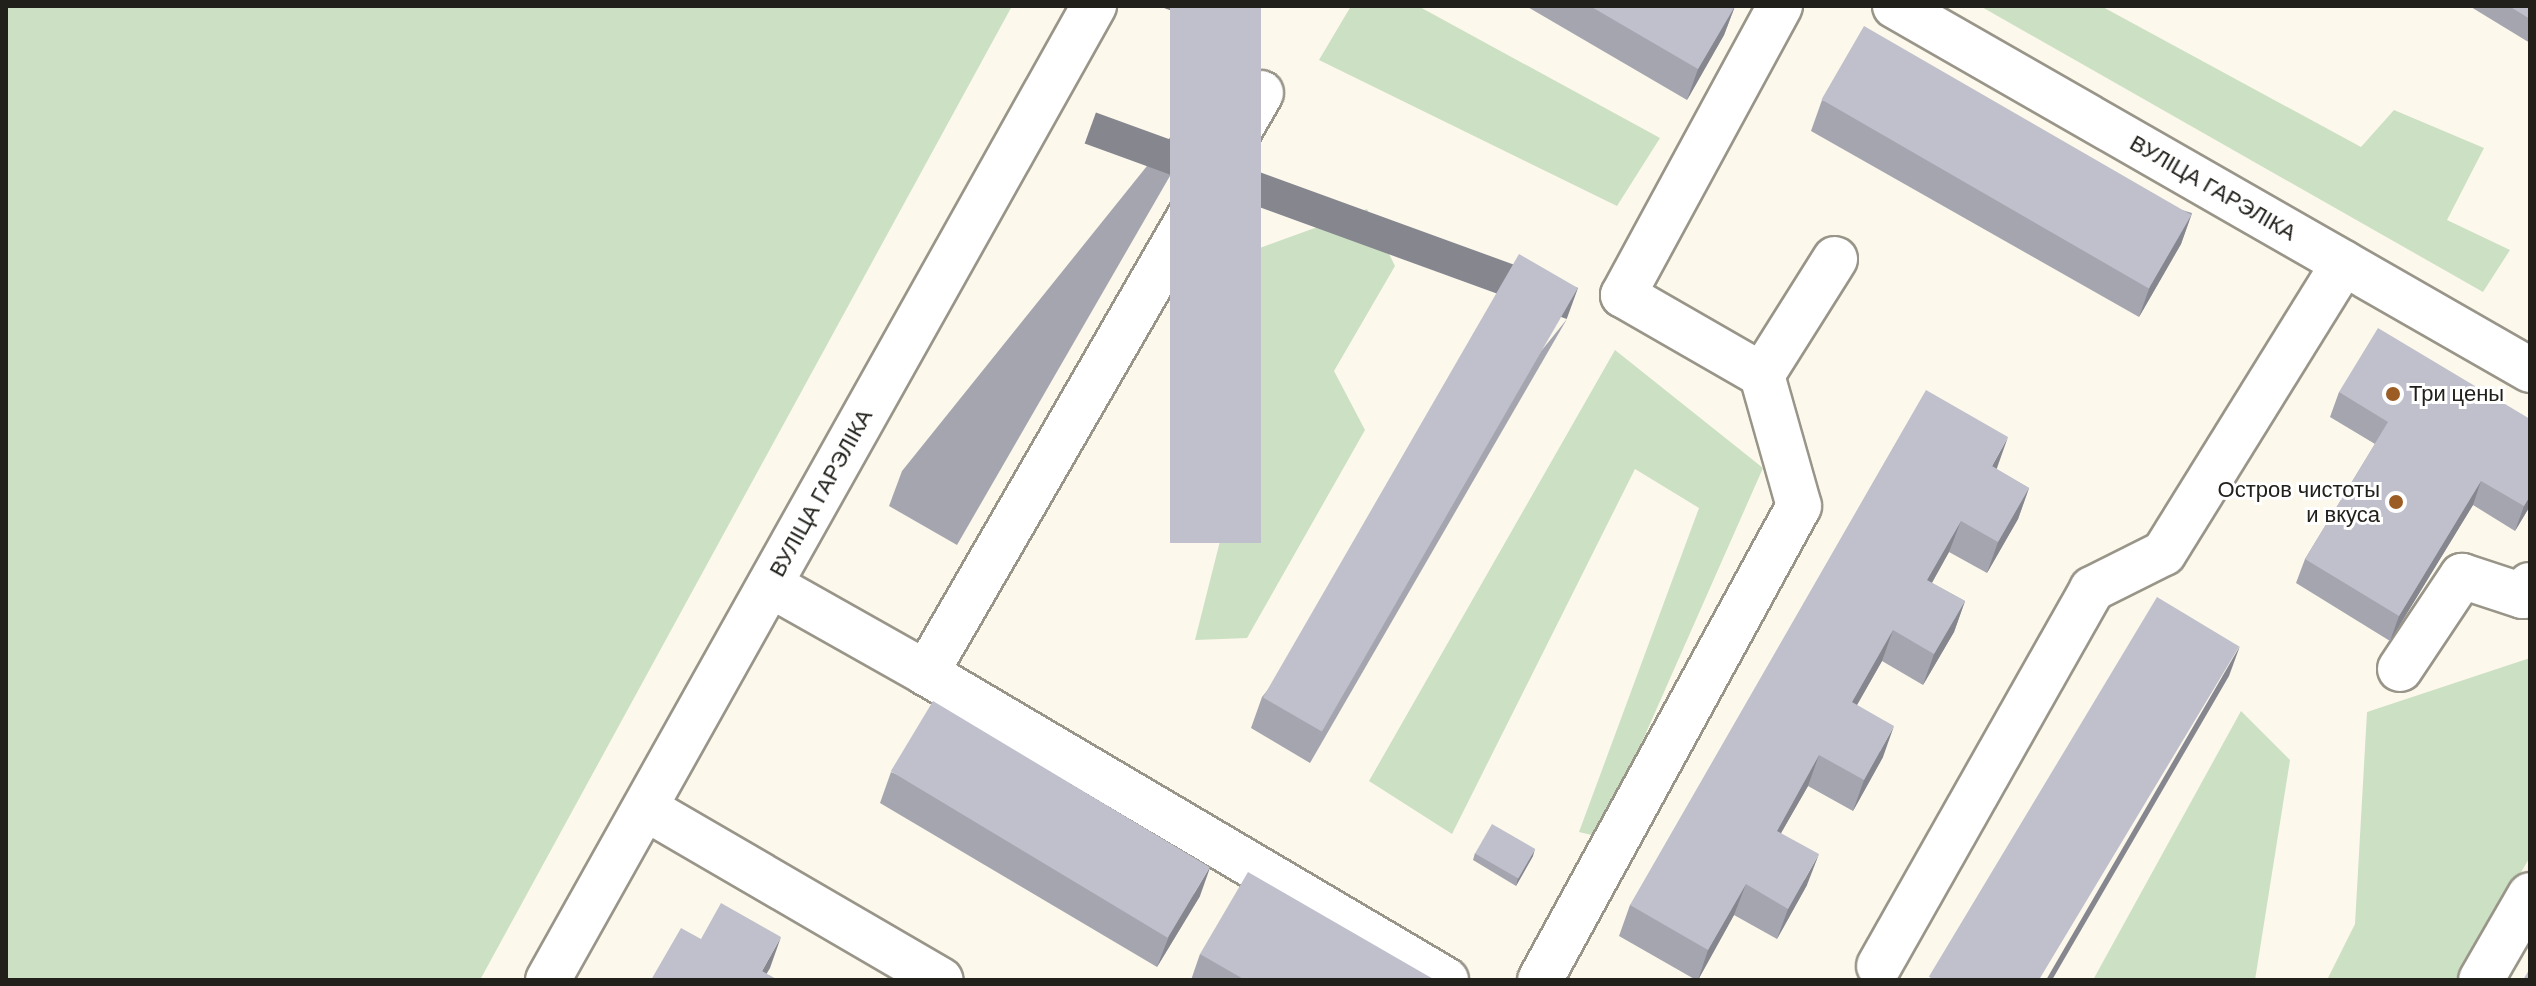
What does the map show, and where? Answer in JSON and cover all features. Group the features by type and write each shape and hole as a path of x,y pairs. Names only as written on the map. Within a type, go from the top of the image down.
{"street":[{"name":"ВУЛІЦА ГАРЭЛІКА","path":"548,980 1094,6"},
{"path":"1540,980 1799,506 1762,375 1623,295 1780,6"},
{"name":"ВУЛІЦА ГАРЭЛІКА","path":"1895,6 2344,263 2528,362"},
{"path":"926,673 1261,93"},
{"path":"1762,375 1835,259"},
{"path":"1879,966 2092,589 2164,553 2344,263"},
{"path":"2400,669 2462,576 2523,596 2530,585"},
{"path":"770,585 926,673 1446,980"},
{"path":"645,808 941,980"},
{"path":"2481,980 2530,895"}],"green space":[{"path":"6,6 1012,6 480,980 6,980"},
{"path":"1351,6 1418,6 1660,138 1617,206 1319,60"},
{"path":"1980,6 2101,6 2361,147 2394,110 2484,148 2447,220 2510,250 2483,292"},
{"path":"1367,209 1395,266 1334,371 1365,430 1247,638 1195,640 1261,379 1213,265"},
{"path":"1615,350 1763,468 1600,837 1579,832 1699,508 1635,469 1452,834 1369,781"},
{"path":"2530,658 2530,857 2458,980 2327,980 2355,924 2367,712"},
{"path":"2241,711 2290,760 2255,980 2093,980"}],"building":[{"path":"1170,6 1261,6 1261,543 1170,543"},
{"path":"1590,6 1735,6 1698,69"},
{"path":"2509,6 2530,6 2530,19"},
{"path":"1864,26 2191,215 2149,289 1822,100"},
{"path":"1519,254 1578,288 1322,731 1263,697"},
{"path":"2378,328 2530,419 2530,496 2524,506 2481,481 2399,616 2305,559 2388,422 2339,392"},
{"path":"1926,390 2008,437 1992,466 2029,488 1998,542 1961,521 1927,580 1965,601 1934,654 1893,630 1852,702 1894,726 1864,780 1819,755 1777,831 1819,854 1788,909 1746,884 1708,950 1630,905"},
{"path":"2157,597 2239,646 2039,980 1934,980 1929,977"},
{"path":"933,701 1210,867 1168,938 891,771"},
{"path":"1492,824 1535,849 1518,878 1475,853"},
{"path":"1248,872 1435,980 1245,980 1200,954"},
{"path":"721,903 781,937 762,971 778,980 651,980 681,928 701,939"},
{"path":"2530,968 2530,980 2523,980"}],"place":[{"name":"Три цены","path":"2393,394"},
{"name":"Остров чистоты и вкуса","path":"2396,502"}]}
